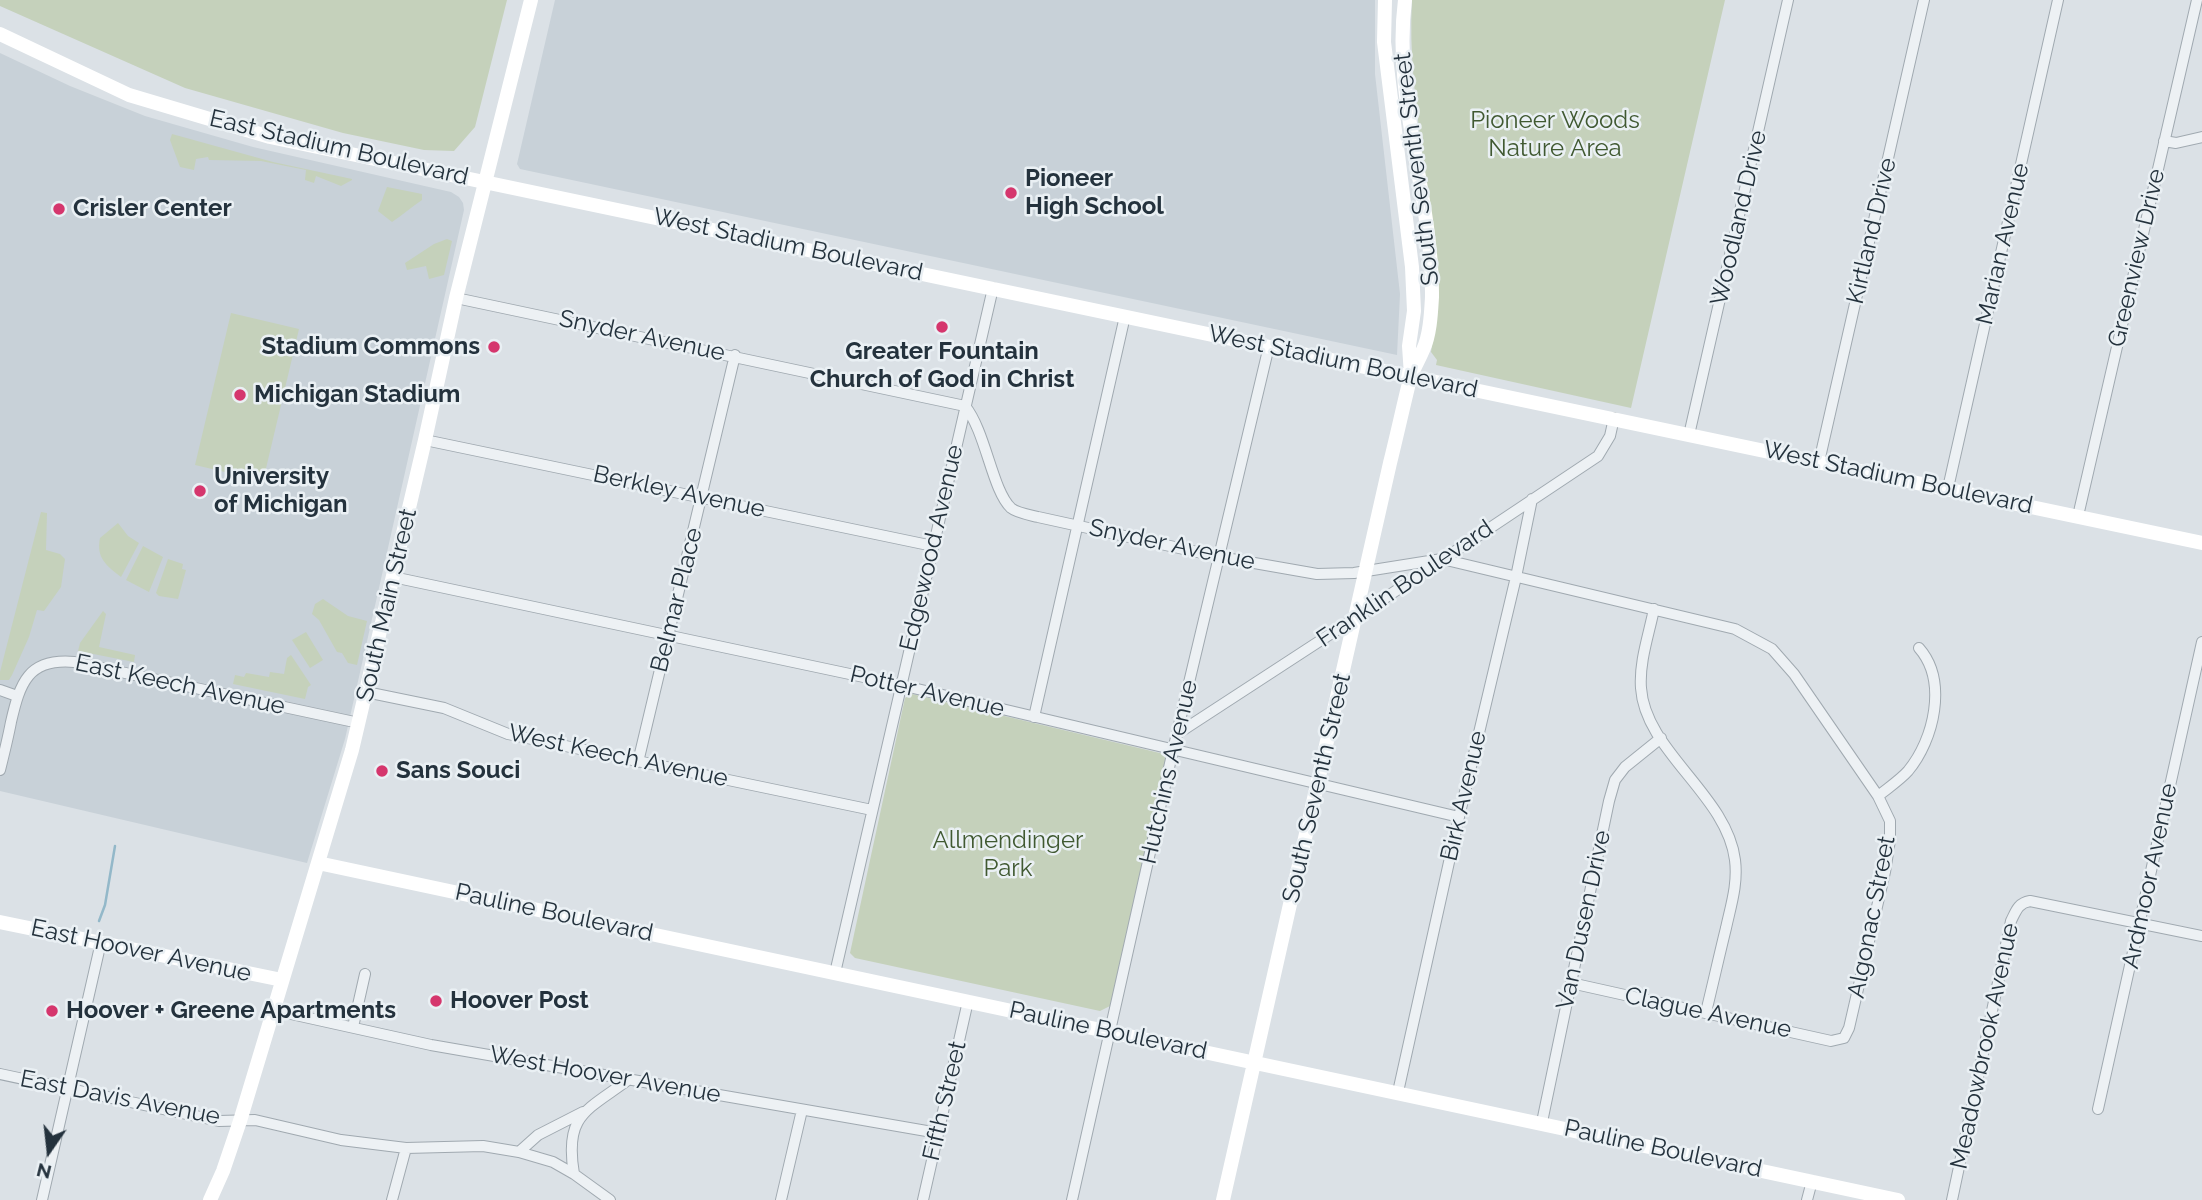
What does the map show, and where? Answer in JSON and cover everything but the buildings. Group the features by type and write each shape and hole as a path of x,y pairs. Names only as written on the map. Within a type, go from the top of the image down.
{"main road":[{"name":"South Main Street","path":"210,1200 240,1121 359,723 456,298 531,0"},
{"name":"South Seventh Street","path":"1385,0 1384,42 1412,267 1414,311 1409,346 1411,376"},
{"name":"South Seventh Street","path":"1223,1200 1411,376 1425,347 1432,298 1422,202 1403,71 1405,0"},
{"name":"East Stadium Boulevard","path":"0,34 135,97 270,137 484,181"},
{"name":"West Stadium Boulevard","path":"484,181 2202,543"},
{"name":"Pauline Boulevard","path":"318,863 1898,1200"},
{"name":"East Hoover Avenue","path":"0,922 282,980"}],"street":[{"name":"Woodland Drive","path":"1689,435 1788,0"},
{"name":"Kirtland Drive","path":"1819,462 1924,0"},
{"name":"Marian Avenue","path":"1948,488 2058,0"},
{"name":"Greenview Drive","path":"2078,516 2197,0"},
{"path":"2164,141 2176,144 2202,137"},
{"name":"Edgewood Avenue","path":"835,973 993,288"},
{"name":"Snyder Avenue","path":"456,298 735,355 965,406 974,417 998,486 1012,508 1038,517 1220,557 1317,574 1442,559 1735,629 1772,649 1794,674 1878,796"},
{"path":"1034,717 1125,316"},
{"name":"Hutchins Avenue","path":"1072,1200 1173,750 1269,346"},
{"name":"Belmar Place","path":"638,762 735,355"},
{"name":"Franklin Boulevard","path":"1177,734 1598,456 1610,436 1614,418"},
{"name":"Berkley Avenue","path":"425,440 933,546"},
{"name":"Birk Avenue","path":"1398,1092 1532,499"},
{"name":"Potter Avenue","path":"393,577 901,685 1459,817"},
{"path":"1654,609 1641,667 1641,691 1649,716 1661,738 1716,812 1728,833 1735,858 1736,887 1706,1012"},
{"name":"Ardmoor Avenue","path":"2098,1109 2202,642"},
{"path":"1878,796 1907,772 1925,746 1933,717 1935,688 1927,656 1919,648"},
{"name":"East Keech Avenue","path":"17,696 34,669 61,661 359,723"},
{"path":"0,690 17,696 0,770"},
{"name":"West Keech Avenue","path":"366,692 444,708 508,734 873,810"},
{"name":"Van Dusen Drive","path":"1542,1122 1615,780 1625,767 1661,738"},
{"name":"Algonac Street","path":"1844,1038 1849,1028 1891,840 1889,821 1878,796"},
{"name":"Meadowbrook Avenue","path":"1952,1200 2011,921 2017,907 2030,901 2140,923"},
{"path":"2140,923 2202,936"},
{"path":"42,1200 101,942"},
{"path":"353,1027 365,974"},
{"name":"Clague Avenue","path":"1572,983 1819,1039 1831,1041 1844,1038"},
{"name":"Fifth Street","path":"923,1200 968,1001"},
{"name":"West Hoover Avenue","path":"273,1010 431,1045 938,1133"},
{"name":"East Davis Avenue","path":"0,1074 219,1121 255,1120 341,1140 406,1148 483,1146 519,1152 543,1158 574,1174 610,1200"},
{"path":"519,1152 555,1124 584,1111 628,1080"},
{"path":"781,1200 802,1110"},
{"path":"574,1174 570,1143 584,1111"},
{"path":"392,1200 406,1148"},
{"path":"1807,1200 1812,1181"}],"shaded area":[{"name":"Pioneer High School","path":"555,0 1375,0 1375,74 1400,294 1397,355 520,169 517,164"},
{"name":"University of Michigan","path":"0,53 70,86 145,116 253,147 451,192 463,203 464,210 345,739 307,863 0,791"}],"green space":[{"path":"0,0 507,0 475,127 454,151 424,150 343,133 185,88 0,6"},
{"name":"Pioneer Woods Nature Area","path":"1412,0 1725,0 1631,408 1436,365 1437,360 1431,352 1437,315 1436,271 1414,78"},
{"path":"172,134 273,162 352,180 341,186 316,176 314,183 305,180 306,170 261,161 209,160 208,157 196,159 194,170 180,167 170,140"},
{"path":"387,187 422,194 422,200 392,222 378,211"},
{"path":"447,239 452,241 444,275 429,279 426,266 407,270 405,263 434,244"},
{"path":"231,313 299,329 263,481 195,465"},
{"path":"41,512 47,513 46,550 60,554 65,559 61,587 44,611 37,610 29,637 9,680 0,680 0,672"},
{"path":"118,523 128,536 139,543 121,577 103,560 99,551 100,538"},
{"path":"143,546 163,557 149,592 126,580"},
{"path":"168,559 183,564 182,569 186,570 178,599 159,596 156,593"},
{"path":"323,599 348,616 367,621 357,665 348,663 342,653 337,652 319,620 312,614 315,604"},
{"path":"103,611 106,614 99,647 135,655 134,662 78,651 80,643"},
{"path":"306,632 323,660 310,668 292,640"},
{"path":"291,655 311,685 305,699 233,684 235,675 244,677 246,673 269,677 270,672 284,674 287,658"},
{"name":"Allmendinger Park","path":"912,694 1164,754 1166,757 1110,1006 1100,1011 855,958 850,953 905,698"}],"waterway":[{"path":"99,921 105,905 115,846"}],"place":[{"name":"Pioneer High School","path":"1011,193"},
{"name":"Crisler Center","path":"59,209"},
{"name":"Greater Fountain Church of God in Christ","path":"942,327"},
{"name":"Stadium Commons","path":"494,347"},
{"name":"Michigan Stadium","path":"240,395"},
{"name":"University of Michigan","path":"200,491"},
{"name":"Sans Souci","path":"382,771"},
{"name":"Hoover Post","path":"436,1001"},
{"name":"Hoover + Greene Apartments","path":"52,1011"}]}
